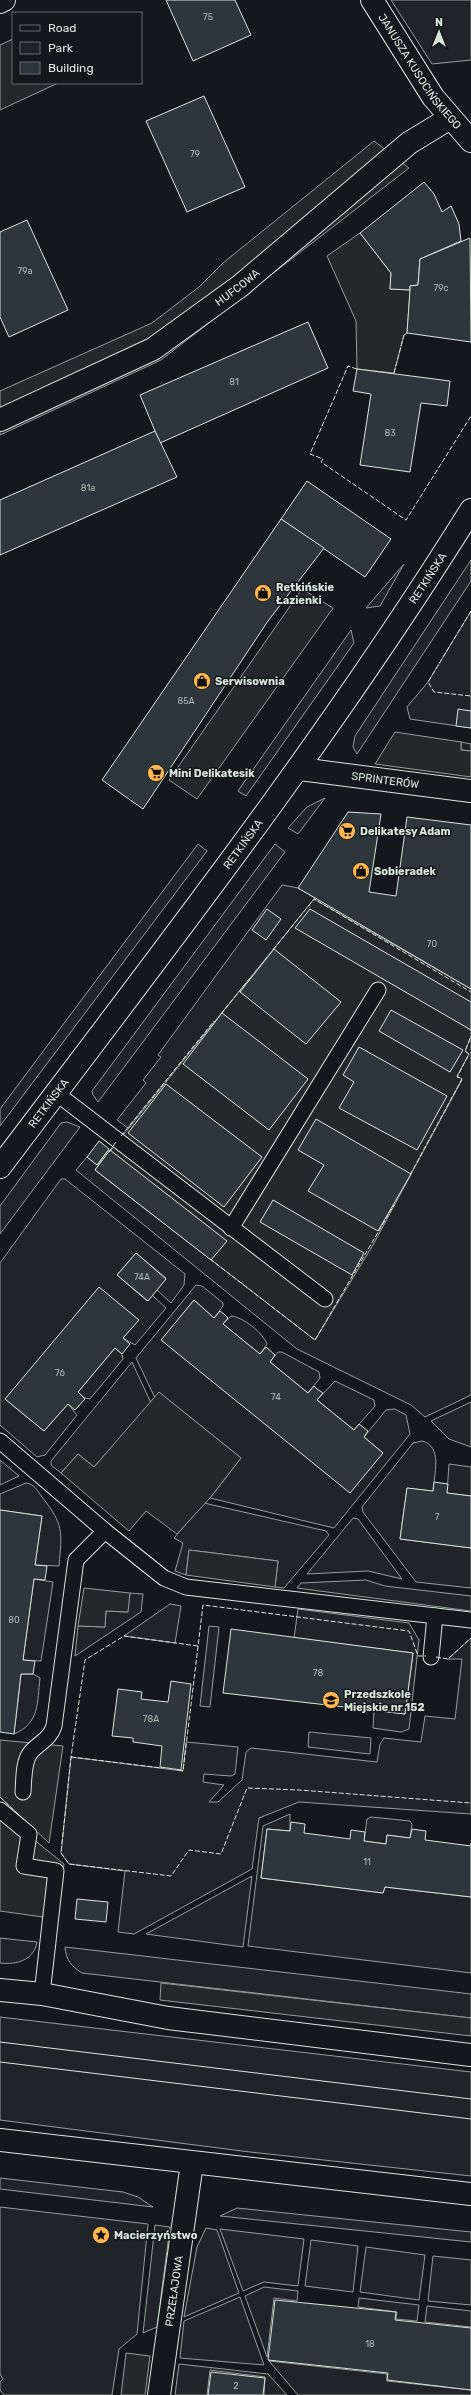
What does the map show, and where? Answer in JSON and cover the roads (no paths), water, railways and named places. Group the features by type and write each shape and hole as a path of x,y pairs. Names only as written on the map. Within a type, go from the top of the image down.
{"street":[{"path":"0,2 4,0"},
{"name":"JANUSZA KUSOCIŃSKIEGO","path":"372,0 418,76 450,118 471,141"},
{"name":"HUFCOWA","path":"0,420 153,349 240,286 409,143 450,118"},
{"name":"RETKIŃSKA","path":"0,1167 300,769 413,603 471,510"},
{"name":"SPRINTERÓW","path":"300,769 471,791"},
{"path":"0,1990 42,1994 168,2018 471,2055"},
{"path":"0,2140 471,2194"},
{"name":"PRZEŁAJOWA","path":"159,2395 192,2163"}],"lane":[{"path":"231,1228 378,990"},
{"path":"56,1093 325,1299"},
{"path":"0,1441 105,1531 164,1578 180,1585 471,1620"},
{"path":"23,1792 27,1760 31,1752 51,1735 54,1726 76,1560 105,1531"},
{"path":"431,1657 435,1616"},
{"path":"0,1810 29,1834 24,1866 56,1871 42,1994"}],"tram line":[{"path":"0,2042 471,2099"},
{"path":"0,2062 471,2119"}],"place":[{"name":"Retkińskie Łazienki","path":"263,593"},
{"name":"Serwisownia","path":"202,681"},
{"name":"Mini Delikatesik","path":"156,773"},
{"name":"Delikatesy Adam","path":"347,831"},
{"name":"Sobieradek","path":"361,871"},
{"name":"Przedszkole Miejskie nr 152","path":"331,1700"},
{"name":"Macierzyństwo","path":"101,2235"}]}
